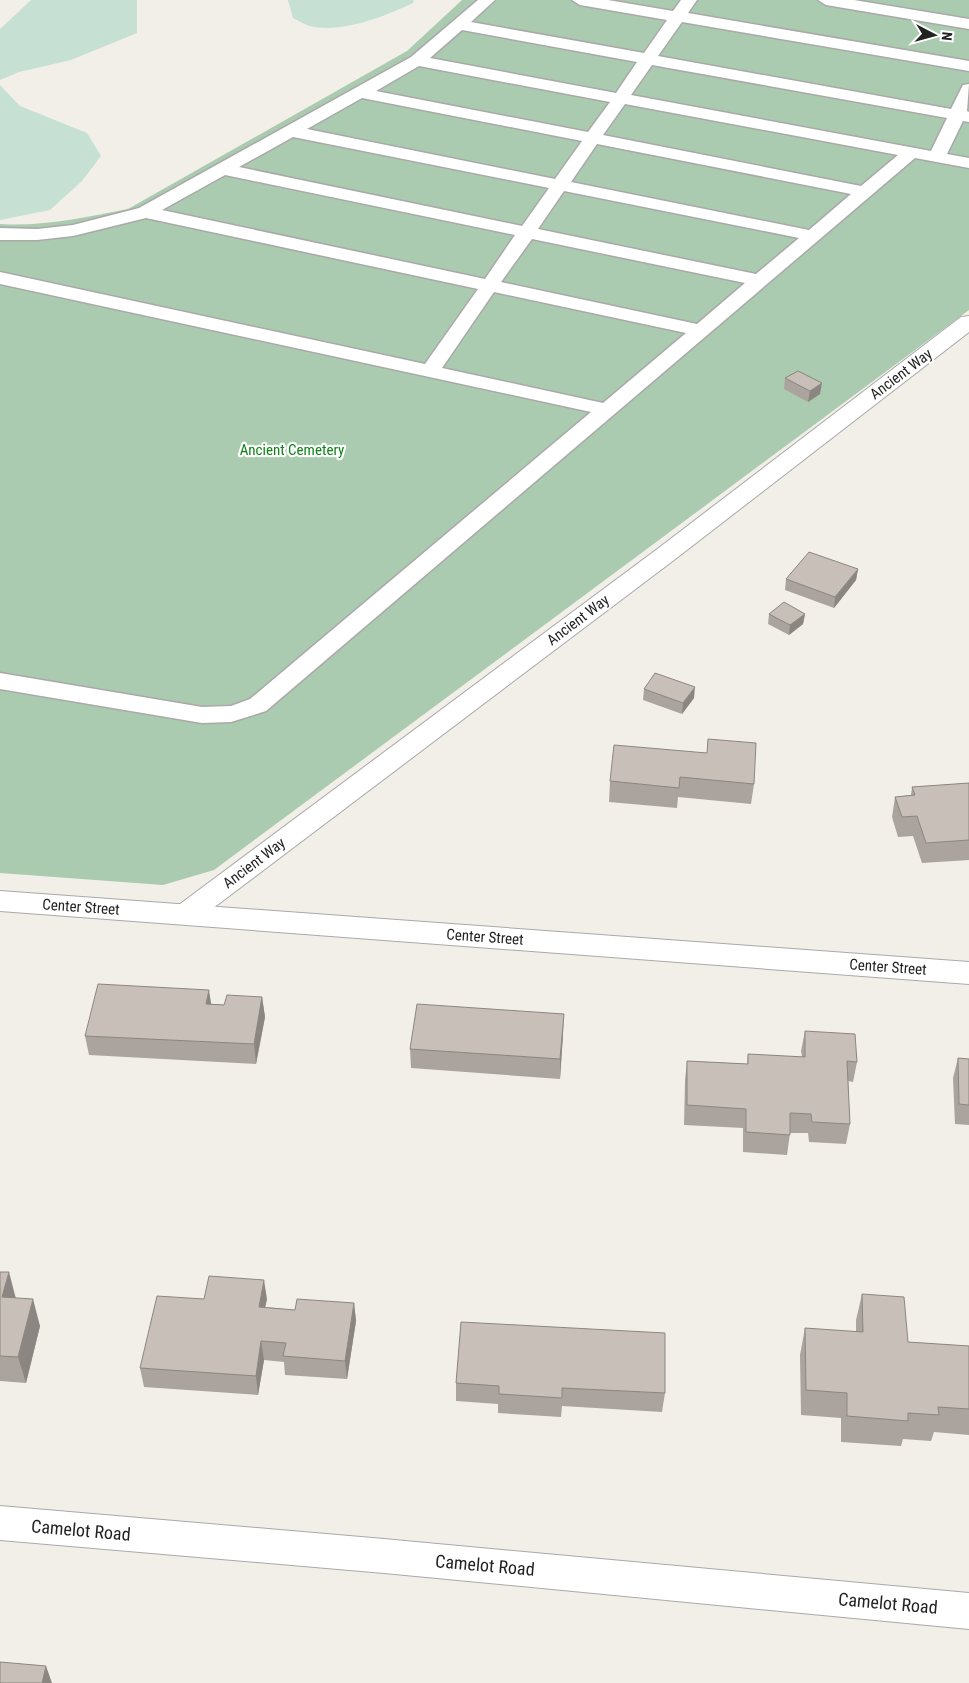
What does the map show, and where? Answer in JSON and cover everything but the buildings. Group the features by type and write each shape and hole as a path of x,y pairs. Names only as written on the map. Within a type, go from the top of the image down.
{"street":[{"name":"Ancient Way","path":"186,914 665,555 969,322"},
{"name":"Center Street","path":"0,901 969,973"},
{"name":"Camelot Road","path":"0,1523 404,1558 969,1611"}],"lane":[{"path":"0,234 56,234 85,230 144,212 417,61 487,0"},
{"path":"580,0 969,66"},
{"path":"430,371 689,0"},
{"path":"826,0 969,24"},
{"path":"459,25 963,115"},
{"path":"417,61 969,163"},
{"path":"938,157 963,115 969,89"},
{"path":"361,93 866,192"},
{"path":"289,131 814,236"},
{"path":"0,681 202,715 225,716 242,712 258,705 912,152"},
{"path":"222,168 761,281"},
{"path":"144,212 702,331"},
{"path":"0,278 609,410"}],"green space":[{"path":"31,0 137,0 137,33 71,60 19,72 0,80 0,29"},
{"path":"288,0 414,0 413,3 377,18 349,26 322,28 308,25 293,18"},
{"name":"Ancient Cemetery","path":"462,0 969,0 969,310 214,870 163,885 0,873 0,224 48,223 128,209 407,51"},
{"path":"0,85 20,106 87,133 101,156 82,181 50,210 0,220"}]}
